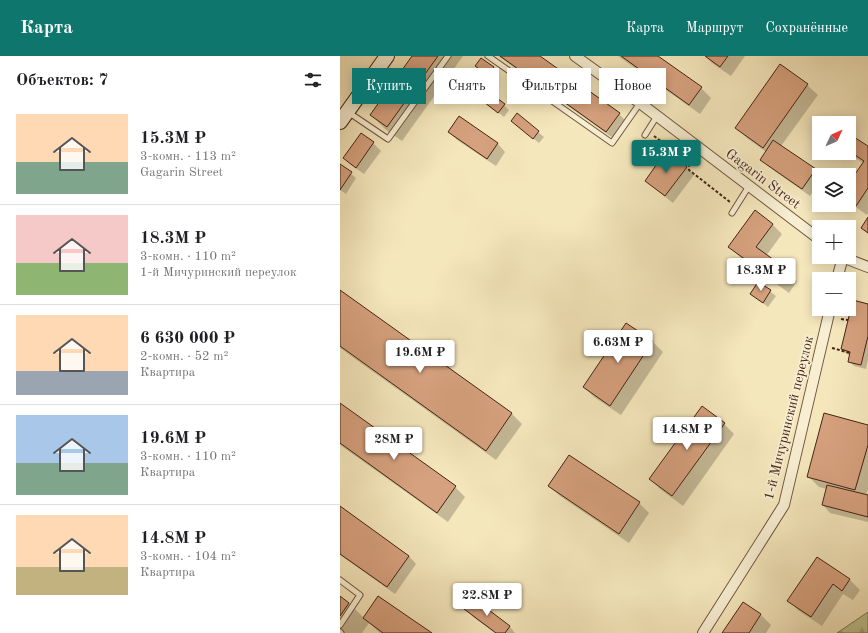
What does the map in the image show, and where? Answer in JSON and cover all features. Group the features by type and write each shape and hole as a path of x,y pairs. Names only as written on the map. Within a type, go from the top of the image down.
{"main road":[{"path":"344,117 387,56"}],"street":[{"name":"Gagarin Street","path":"575,56 599,73"},
{"name":"Gagarin Street","path":"641,104 812,234"},
{"path":"856,262 868,267"},
{"name":"1-й Мичуринский переулок","path":"703,633 784,505 828,316"}],"lane":[{"path":"344,117 388,139 448,56"},
{"path":"488,56 612,143 639,104"},
{"path":"647,133 657,116"},
{"path":"732,212 748,186"},
{"path":"340,580 360,595 340,625"}],"path":[{"path":"647,133 689,163"},
{"path":"695,155 689,163 689,170 736,206"},
{"path":"841,319 848,320"},
{"path":"832,348 850,353"}],"green space":[{"path":"868,612 868,633 837,633"}],"building":[{"path":"412,56 438,56 426,73 426,68 403,68"},
{"path":"500,56 540,56 557,68 517,68"},
{"path":"621,56 658,56 702,87 689,105 666,88 666,68 638,68"},
{"path":"705,56 728,56 720,67"},
{"path":"481,58 494,67 478,68 475,66"},
{"path":"780,64 808,84 763,148 735,128"},
{"path":"591,92 599,98 599,104 607,104 620,113 606,132 567,104 591,104"},
{"path":"499,100 505,104 498,113 486,104 499,104"},
{"path":"378,104 404,104 387,127 370,115"},
{"path":"517,113 539,131 533,139 511,121"},
{"path":"459,116 498,143 487,159 448,132"},
{"path":"361,133 374,142 356,168 343,158"},
{"path":"856,138 868,146 868,188 856,206 856,173 864,161 856,156"},
{"path":"773,140 815,168 812,168 812,175 802,189 760,160"},
{"path":"666,151 687,167 665,196 645,181"},
{"path":"340,164 352,172 340,190"},
{"path":"755,210 773,224 756,247 788,270 778,283 728,247"},
{"path":"868,217 868,233 861,228"},
{"path":"758,282 771,290 763,303 750,294"},
{"path":"340,290 512,413 486,451 340,346"},
{"path":"856,301 868,304 868,336 861,365 848,362 850,352 841,349 849,316 856,316"},
{"path":"626,323 653,341 610,406 583,387"},
{"path":"340,403 456,486 437,513 340,443"},
{"path":"702,406 725,423 672,496 649,479"},
{"path":"824,413 868,425 868,445 855,490 807,477"},
{"path":"569,455 640,502 619,534 548,486"},
{"path":"827,485 868,495 868,517 822,505"},
{"path":"340,506 409,556 387,587 340,554"},
{"path":"817,557 850,579 842,591 833,584 811,617 787,601"},
{"path":"340,596 349,603 340,616"},
{"path":"378,596 432,633 383,633 363,618"},
{"path":"473,598 510,626 505,633 496,633 464,609"},
{"path":"743,602 761,614 749,633 722,633"}]}
